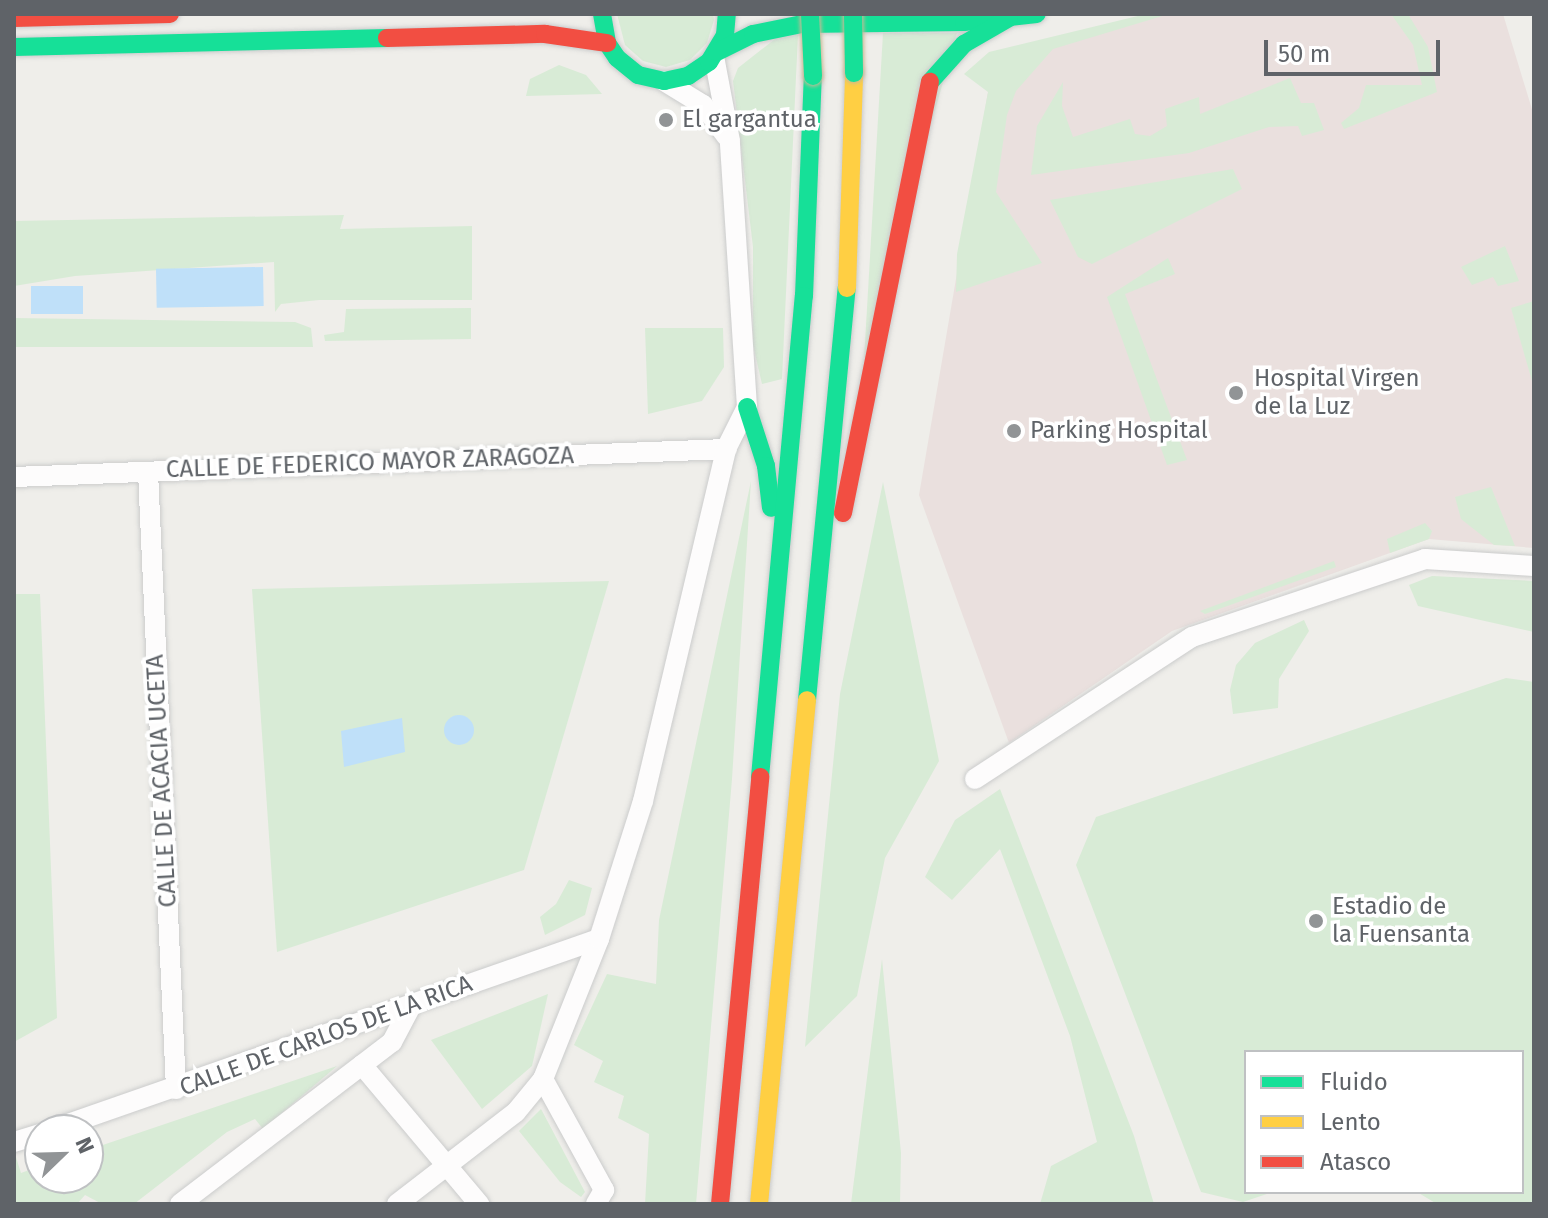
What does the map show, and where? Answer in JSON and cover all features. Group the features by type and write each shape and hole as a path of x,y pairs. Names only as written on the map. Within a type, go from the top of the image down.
{"main road":[{"path":"14,18 170,14"},
{"path":"602,14 607,43 630,70 664,81 688,76 716,54 753,34 802,24 1009,18 1037,14"},
{"path":"716,54 727,14"},
{"path":"720,1204 804,296 813,76 810,14"},
{"path":"759,1204 847,288 853,14"},
{"path":"813,641 879,353 929,83 964,44 1009,18"},
{"path":"14,47 545,34 607,43"},
{"path":"747,407 766,466 778,577"}],"street":[{"path":"397,1204 516,1112 543,1079 599,939 643,801 726,449 747,407 730,141 716,54"},
{"path":"664,81 703,105 730,141"},
{"name":"CALLE DE FEDERICO MAYOR ZARAGOZA","path":"14,477 726,449"},
{"name":"CALLE DE ACACIA UCETA","path":"148,472 176,1089"},
{"path":"975,779 1192,637 1425,559 1534,566"},
{"name":"CALLE DE CARLOS DE LA RICA","path":"100,1114 599,939"},
{"path":"180,1204 392,1042 411,1006"},
{"path":"362,1065 479,1204"},
{"path":"543,1079 604,1190 596,1204"}],"shaded area":[{"name":"Hospital Virgen de la Luz","path":"1158,14 1503,14 1534,116 1534,548 1429,539 1172,631 1009,743 919,495 988,92 1051,40"}],"green space":[{"path":"617,14 713,14 714,20 707,43 690,60 666,67 643,61 625,45"},
{"path":"1146,14 1169,14 1053,49 1016,91 1007,115 996,192 1042,263 956,292 957,254 988,92 964,74 989,52"},
{"path":"1391,14 1408,14 1428,47 1437,92 1344,129 1341,123 1359,108 1366,85 1422,85 1413,45"},
{"path":"883,33 957,33 864,360"},
{"path":"798,34 782,379 762,384 753,345 753,247 733,81 738,68 775,39"},
{"path":"559,65 586,75 602,94 526,96 530,79"},
{"path":"1290,78 1301,103 1314,103 1324,130 1302,136 1298,126 1269,127 1189,153 1031,175 1037,126 1063,82 1062,106 1073,137 1130,119 1135,134 1150,136 1167,126 1165,109 1199,97 1200,114"},
{"path":"1233,169 1242,189 1092,264 1078,257 1050,200"},
{"path":"344,215 340,229 472,226 472,300 319,300 281,304 275,312 274,262 75,276 14,286 14,221"},
{"path":"1505,246 1519,281 1498,286 1493,277 1472,285 1461,267"},
{"path":"1168,258 1175,274 1125,294 1187,460 1167,465 1107,297"},
{"path":"1534,301 1534,388 1511,308"},
{"path":"471,308 471,339 325,341 324,335 344,332 346,309"},
{"path":"14,318 295,322 311,328 313,347 14,347"},
{"path":"645,328 723,328 724,367 702,401 648,414"},
{"path":"751,481 732,779 696,1204 645,1204 649,1134 618,1118 624,1096 594,1082 603,1061 574,1045 607,974 656,984 659,920"},
{"path":"883,482 939,761 885,858 857,996 805,1047 840,694"},
{"path":"1491,487 1515,546 1494,545 1461,519 1455,497"},
{"path":"1425,523 1432,531 1429,539 1390,553 1387,539"},
{"path":"1334,561 1336,567 1205,614 1200,611"},
{"path":"1432,576 1534,581 1534,632 1418,606 1409,585"},
{"path":"609,581 524,870 277,952 252,589"},
{"path":"14,594 40,594 57,1018 14,1042"},
{"path":"1304,620 1309,631 1279,679 1278,708 1233,714 1230,690 1236,665 1255,643"},
{"name":"Estadio de la Fuensanta","path":"1506,678 1534,682 1534,1204 1437,1204 1420,1194 1524,1194 1524,1050 1244,1050 1244,1194 1267,1194 1243,1202 1201,1192 1076,865 1096,817"},
{"path":"1000,789 1134,1136 1154,1204 1040,1204 1051,1166 1097,1142 1070,1036 1000,849 952,900 925,877 955,820"},
{"path":"569,880 592,888 585,915 545,935 540,917 556,904"},
{"path":"882,959 901,1153 900,1204 851,1204"},
{"path":"548,994 532,1066 482,1109 431,1040"},
{"path":"337,1066 263,1129 255,1119 227,1132 134,1204 102,1204 85,1195 77,1204 14,1204 14,1151 21,1173 24,1172 24,1194 104,1194 104,1145"},
{"path":"541,1109 585,1192 581,1197 560,1182 519,1131"}],"water":[{"path":"263,267 264,306 157,308 156,269"},
{"path":"31,286 83,286 83,314 31,314"},
{"path":"459,715 469,720 474,730 469,740 459,745 449,740 444,730 449,720"},
{"path":"402,718 405,752 344,767 341,731"}],"traffic: fast":[{"path":"602,14 607,43 617,58 638,75 664,81 688,76 709,62 725,35 727,14"},
{"path":"810,14 813,76"},
{"path":"853,14 854,73"},
{"path":"717,52 753,34 802,24 964,22 1037,14"},
{"path":"930,82 964,44 1009,18"},
{"path":"14,47 387,38"},
{"path":"804,296 813,76"},
{"path":"807,700 847,288"},
{"path":"760,777 804,296"},
{"path":"747,407 766,466 771,508"}],"traffic: slow":[{"path":"847,288 854,73"},
{"path":"759,1204 807,700"}],"traffic: jam":[{"path":"14,18 170,14"},
{"path":"387,38 545,34 607,43"},
{"path":"843,513 930,82"},
{"path":"720,1204 760,777"}],"place":[{"name":"El gargantua","path":"666,120"},
{"name":"Hospital Virgen de la Luz","path":"1236,393"},
{"name":"Parking Hospital","path":"1014,431"},
{"name":"Estadio de la Fuensanta","path":"1316,921"}]}
